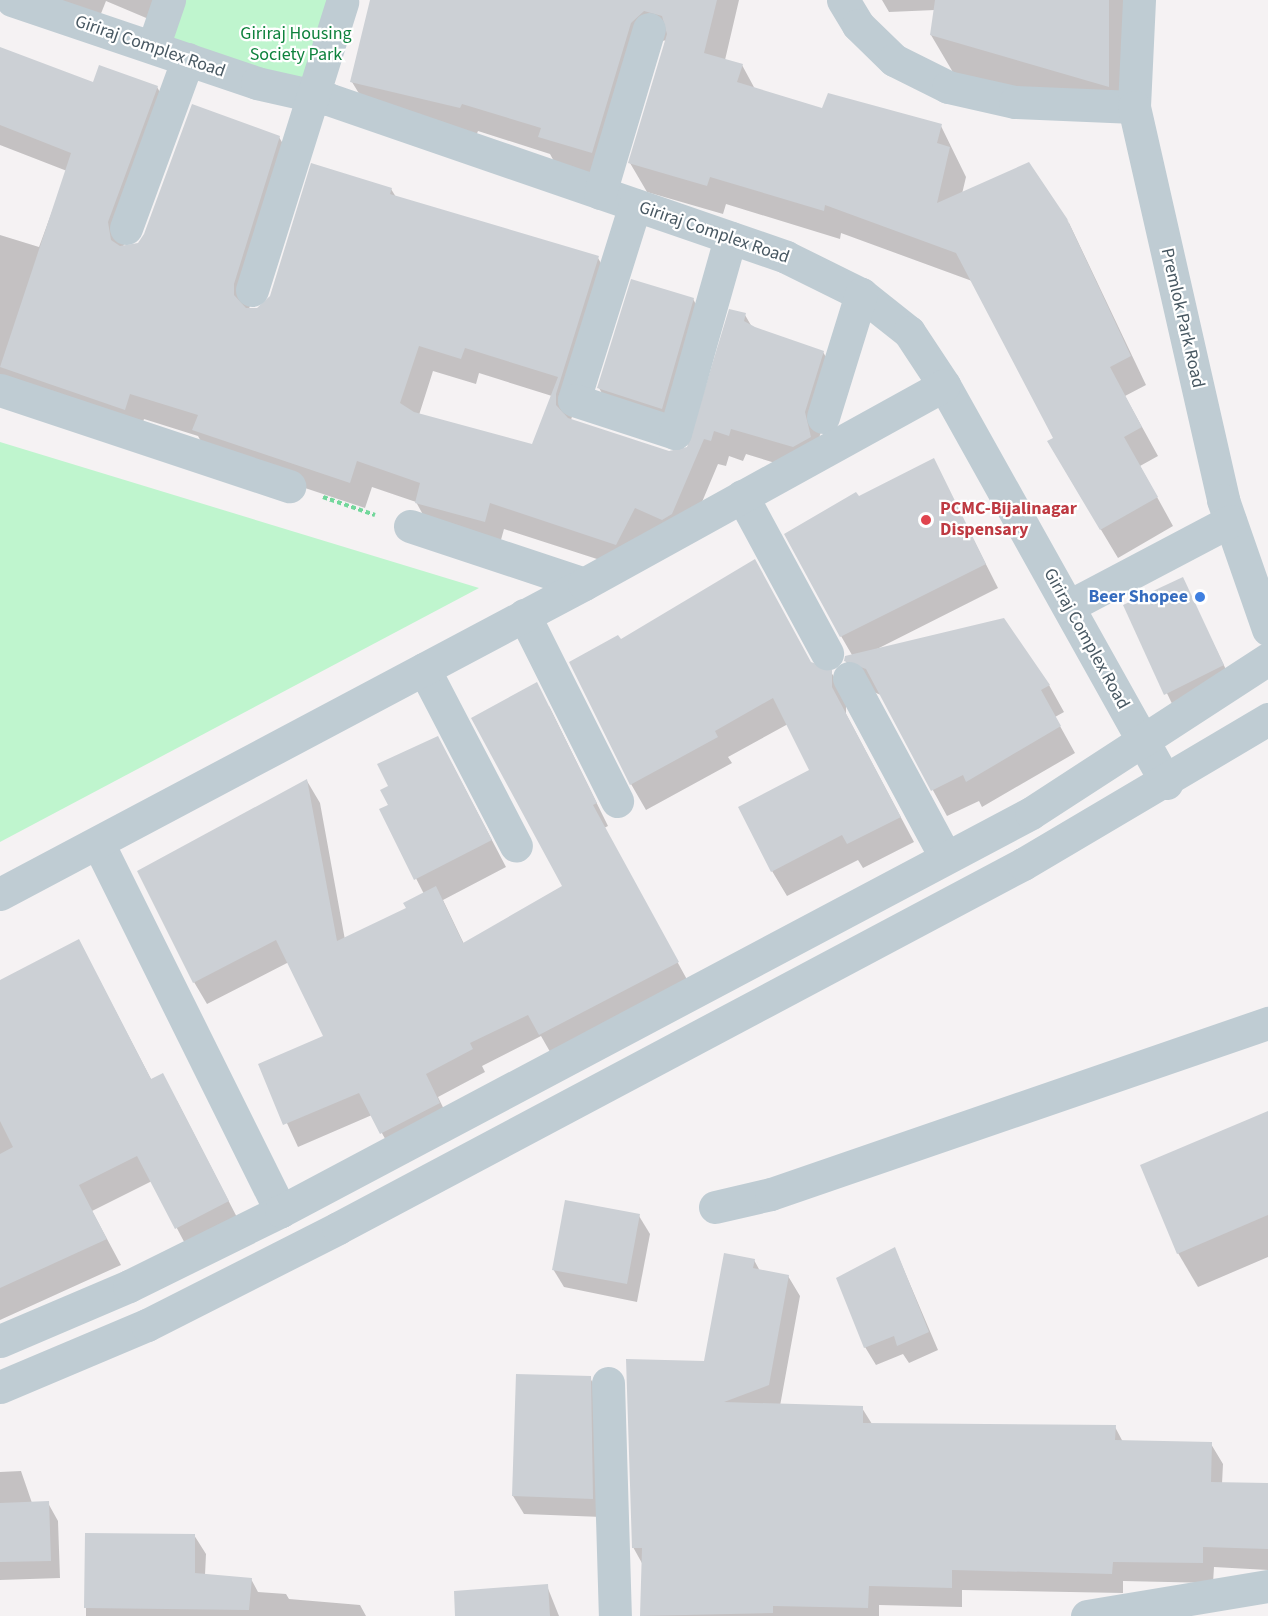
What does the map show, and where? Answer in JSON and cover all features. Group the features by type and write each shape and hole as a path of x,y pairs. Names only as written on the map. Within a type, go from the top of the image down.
{"street":[{"name":"Giriraj Complex Road","path":"12,0 188,59 315,97 786,256 861,294 909,332 944,385 1166,783"},
{"path":"153,47 169,0"},
{"path":"843,0 858,25 894,60 948,87 1015,102 1134,107"},
{"name":"Premlok Park Road","path":"1139,0 1134,107 1230,521 1268,629"},
{"path":"252,290 315,97 342,2"},
{"path":"600,193 649,29"},
{"path":"126,228 188,59"},
{"path":"634,205 574,400 675,433 730,238"},
{"path":"823,417 861,294"},
{"path":"0,894 584,584 944,385"},
{"path":"0,390 289,486"},
{"path":"742,496 827,653"},
{"path":"1069,606 1230,521"},
{"path":"410,526 584,584"},
{"path":"524,615 617,801"},
{"path":"0,1341 129,1286 280,1211 1031,813 1141,739 1268,660"},
{"path":"424,669 516,846"},
{"path":"849,678 946,858"},
{"path":"0,1387 147,1325 338,1228 1166,783 1268,719"},
{"path":"98,843 280,1211"},
{"path":"715,1207 771,1194 1268,1023"},
{"path":"608,1383 615,1616"},
{"path":"1087,1616 1268,1586"}],"path":[{"path":"289,486 410,526"}],"green space":[{"name":"Giriraj Housing Society Park","path":"169,0 355,0 328,99 153,47"},
{"path":"0,442 479,588 0,842"}],"building":[{"path":"370,0 717,0 704,53 743,64 737,82 822,108 828,93 942,124 937,143 950,147 937,203 1029,162 1070,223 1067,219 1131,356 1110,367 1142,427 1124,437 1158,497 1100,530 1047,441 1053,438 956,253 825,205 824,211 710,177 707,186 628,163 667,34 662,16 644,11 631,23 592,153 538,137 541,128 462,104 460,108 350,82"},
{"path":"935,0 1109,0 1109,87 930,35"},
{"path":"0,47 93,82 99,65 158,86 108,222 111,240 120,246 138,243 144,234 192,104 280,136 234,284 234,295 246,308 257,308 270,296 311,163 392,188 390,194 599,256 556,394 556,405 568,418 669,451 687,447 729,309 746,313 744,321 755,327 824,351 805,412 811,437 793,447 731,429 729,436 714,431 711,441 704,439 672,514 662,520 635,508 616,545 490,503 485,522 415,503 420,483 357,461 350,483 192,430 198,415 130,394 125,410 0,367 71,153 0,125","holes":["419,346 461,359 465,348 558,377 532,444 414,412 400,403"]},
{"path":"631,279 694,298 662,409 597,388"},
{"path":"934,458 986,564 840,637 784,534 856,492 859,496"},
{"path":"755,559 811,662 832,670 832,687 901,817 847,844 842,835 771,872 738,807 809,770 773,698 715,731 718,737 630,785 569,662 618,635 621,639"},
{"path":"1183,577 1224,665 1164,695 1123,605"},
{"path":"1004,618 1050,685 1041,690 1061,726 966,782 963,775 931,791 866,669 844,661 845,656"},
{"path":"537,682 597,803 593,805 679,962 539,1035 528,1015 470,1043 473,1049 426,1074 440,1103 380,1134 359,1093 283,1125 258,1064 323,1036 276,940 193,983 137,871 307,779 337,941 406,908 403,903 436,886 463,943 562,886 471,718"},
{"path":"438,736 492,840 414,880 379,809 388,805 380,790 388,786 377,764"},
{"path":"79,939 151,1079 163,1073 229,1201 175,1229 137,1156 79,1185 107,1239 0,1288 0,1154 13,1147 0,1121 0,980"},
{"path":"1268,1111 1268,1215 1177,1254 1140,1165"},
{"path":"565,1200 640,1214 627,1284 552,1270"},
{"path":"895,1247 929,1332 897,1346 894,1336 864,1348 836,1278"},
{"path":"724,1253 755,1259 753,1268 789,1275 769,1385 724,1402 863,1406 863,1423 1116,1425 1115,1440 1212,1442 1211,1482 1268,1483 1268,1549 1203,1547 1203,1563 1113,1562 1112,1574 952,1570 952,1588 869,1586 868,1608 773,1606 773,1613 640,1616 642,1548 632,1548 626,1359 704,1361"},
{"path":"516,1374 591,1376 593,1499 512,1496"},
{"path":"49,1501 51,1561 0,1562 0,1503"},
{"path":"85,1533 195,1534 195,1573 252,1578 249,1610 84,1608"},
{"path":"548,1584 550,1616 455,1616 454,1591"}],"place":[{"name":"PCMC-Bijalinagar Dispensary","path":"926,520"},
{"name":"Beer Shopee","path":"1200,597"}]}
